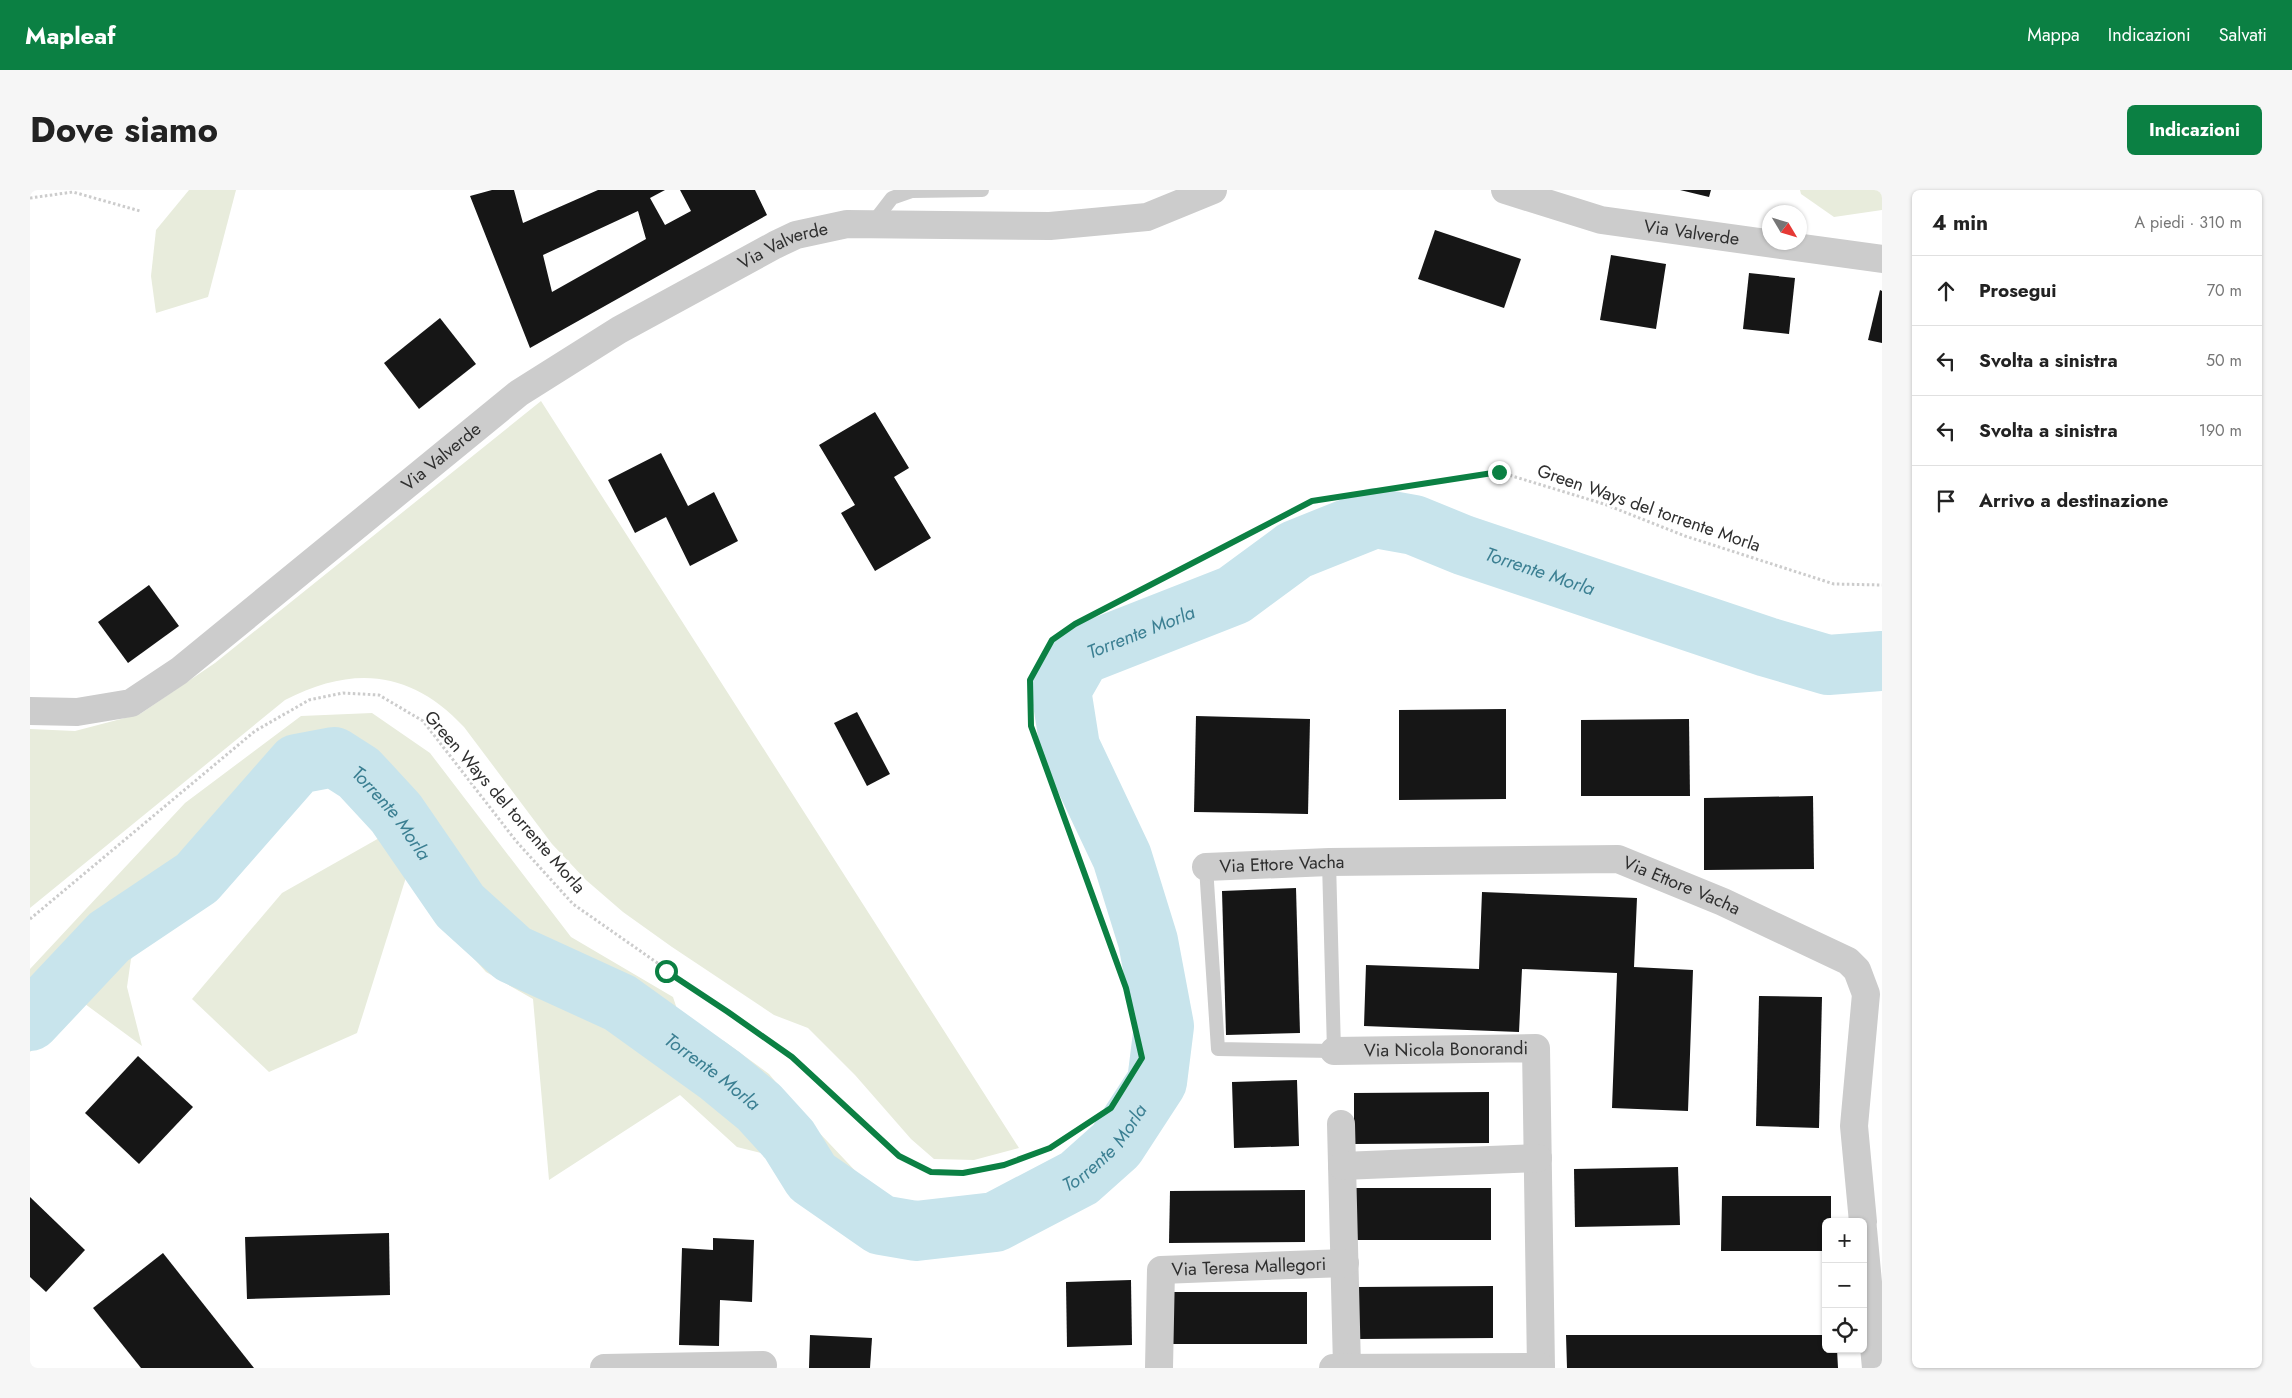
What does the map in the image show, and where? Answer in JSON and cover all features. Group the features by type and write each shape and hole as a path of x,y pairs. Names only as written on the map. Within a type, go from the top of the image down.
{"street":[{"name":"Via Valverde","path":"30,711 77,712 131,703 179,671 519,393 620,330 796,235 847,224 1050,226 1147,217 1213,190"},
{"name":"Via Valverde","path":"1505,190 1601,220 1882,259"},
{"name":"Via Ettore Vacha","path":"1206,867 1329,862 1618,858 1718,900 1848,961 1857,970 1866,994 1871,1064 1854,1126 1863,1218"},
{"name":"Via Nicola Bonorandi","path":"1334,1051 1536,1048 1541,1367"},
{"name":"Via Teresa Mallegori","path":"1341,1124 1344,1263 1340,1368 1541,1367"},
{"path":"1342,1166 1538,1158"},
{"name":"Via Teresa Mallegori","path":"1160,1368 1160,1270 1344,1263"},
{"path":"1866,1263 1876,1368"},
{"path":"604,1368 764,1365"}],"lane":[{"path":"872,224 892,198 912,191 982,190"},
{"path":"1329,862 1334,1051"},
{"name":"Via Nicola Bonorandi","path":"1206,867 1218,1049 1334,1051"}],"path":[{"path":"30,198 73,192 140,211"},
{"name":"Green Ways del torrente Morla","path":"30,920 255,731 309,700 343,693 379,695 423,721 516,841 573,904 792,1057 899,1156 931,1172 963,1173 1004,1165 1050,1148 1111,1108 1142,1058 1126,988 1031,726 1030,680 1052,640 1075,624 1312,501 1499,472 1604,504 1685,536 1834,584 1882,585"}],"green space":[{"path":"189,190 236,190 208,297 156,313 151,276 156,230"},
{"path":"1800,190 1882,190 1882,210 1834,217 1801,194"},
{"path":"541,401 1019,1148 974,1160 934,1159 911,1139 855,1075 808,1028 774,1015 672,947 623,912 586,880 552,844 464,727 444,708 423,694 402,684 380,679 358,678 334,681 285,700 30,908 30,729 75,731 140,714 215,663"},
{"path":"372,713 430,753 571,937 673,997 682,1024 724,1041 769,1074 811,1124 862,1178 737,1147 680,1095 549,1180 533,999 486,972 440,921 415,817 372,770 339,747 321,746 305,749 277,774 265,791 255,825 219,869 166,909 131,959 127,987 142,1046 81,1001 30,1052 30,969 185,803 301,716"},
{"path":"381,837 408,871 357,1033 269,1072 192,999 282,893"}],"building":[{"path":"492,190 514,190 523,223 598,190 665,190 650,198 665,225 691,211 680,190 755,190 767,215 530,348 470,196","holes":["638,211 646,239 552,292 543,255"]},
{"path":"1680,190 1711,190 1709,197"},
{"path":"1435,230 1521,259 1504,308 1418,279"},
{"path":"1611,255 1666,264 1656,329 1600,320"},
{"path":"1749,273 1795,278 1789,334 1743,329"},
{"path":"1880,290 1882,291 1882,343 1868,340"},
{"path":"440,318 476,364 419,409 384,363"},
{"path":"875,412 909,468 894,477 931,538 875,571 841,513 855,505 819,445"},
{"path":"661,453 688,506 714,492 738,541 690,566 666,517 635,533 608,480"},
{"path":"149,585 179,626 128,663 98,622"},
{"path":"1506,709 1506,799 1399,800 1399,710"},
{"path":"857,712 890,774 867,786 834,723"},
{"path":"1196,716 1310,719 1308,814 1194,812"},
{"path":"1689,719 1690,796 1581,796 1581,720"},
{"path":"1813,796 1814,869 1704,870 1704,798"},
{"path":"1296,888 1300,1033 1226,1035 1222,891"},
{"path":"1482,892 1637,898 1634,967 1693,970 1688,1111 1612,1108 1617,973 1522,969 1519,1032 1364,1026 1366,965 1479,969"},
{"path":"1759,996 1822,997 1819,1128 1756,1126"},
{"path":"138,1056 193,1107 139,1164 85,1113"},
{"path":"1297,1080 1299,1146 1234,1148 1232,1082"},
{"path":"1489,1092 1489,1143 1354,1144 1354,1093"},
{"path":"1678,1167 1680,1225 1575,1227 1574,1169"},
{"path":"1355,1188 1491,1188 1491,1240 1355,1240"},
{"path":"1305,1190 1305,1242 1169,1243 1170,1191"},
{"path":"1722,1196 1831,1196 1831,1218 1822,1218 1822,1251 1721,1251"},
{"path":"30,1197 85,1250 46,1292 30,1277"},
{"path":"389,1233 390,1295 247,1299 245,1237"},
{"path":"713,1238 754,1240 752,1302 720,1300 719,1346 679,1345 682,1248 713,1250"},
{"path":"163,1253 254,1368 141,1368 93,1308"},
{"path":"1131,1280 1132,1345 1067,1347 1066,1282"},
{"path":"1493,1286 1493,1338 1358,1339 1358,1287"},
{"path":"1172,1292 1307,1292 1307,1344 1171,1344"},
{"path":"810,1335 872,1338 870,1368 809,1368"},
{"path":"1566,1335 1822,1335 1822,1353 1837,1353 1838,1368 1567,1368"}],"waterway":[{"name":"Torrente Morla","path":"30,1021 109,937 197,878 297,764 334,757 359,773 396,813 460,906 513,954 620,1003 720,1075 759,1107 789,1140 812,1177 881,1225 916,1231 995,1222 1079,1178 1116,1145 1157,1082 1164,1026 1148,941 1122,857 1070,747 1061,690 1081,655 1234,595 1295,550 1375,518 1414,525 1463,545 1767,647 1828,665 1882,661"}],"route":[{"path":"666,971 792,1057 899,1156 931,1172 963,1173 1004,1165 1050,1148 1111,1108 1142,1058 1126,988 1031,726 1030,680 1052,640 1075,624 1312,501 1499,472"}]}
